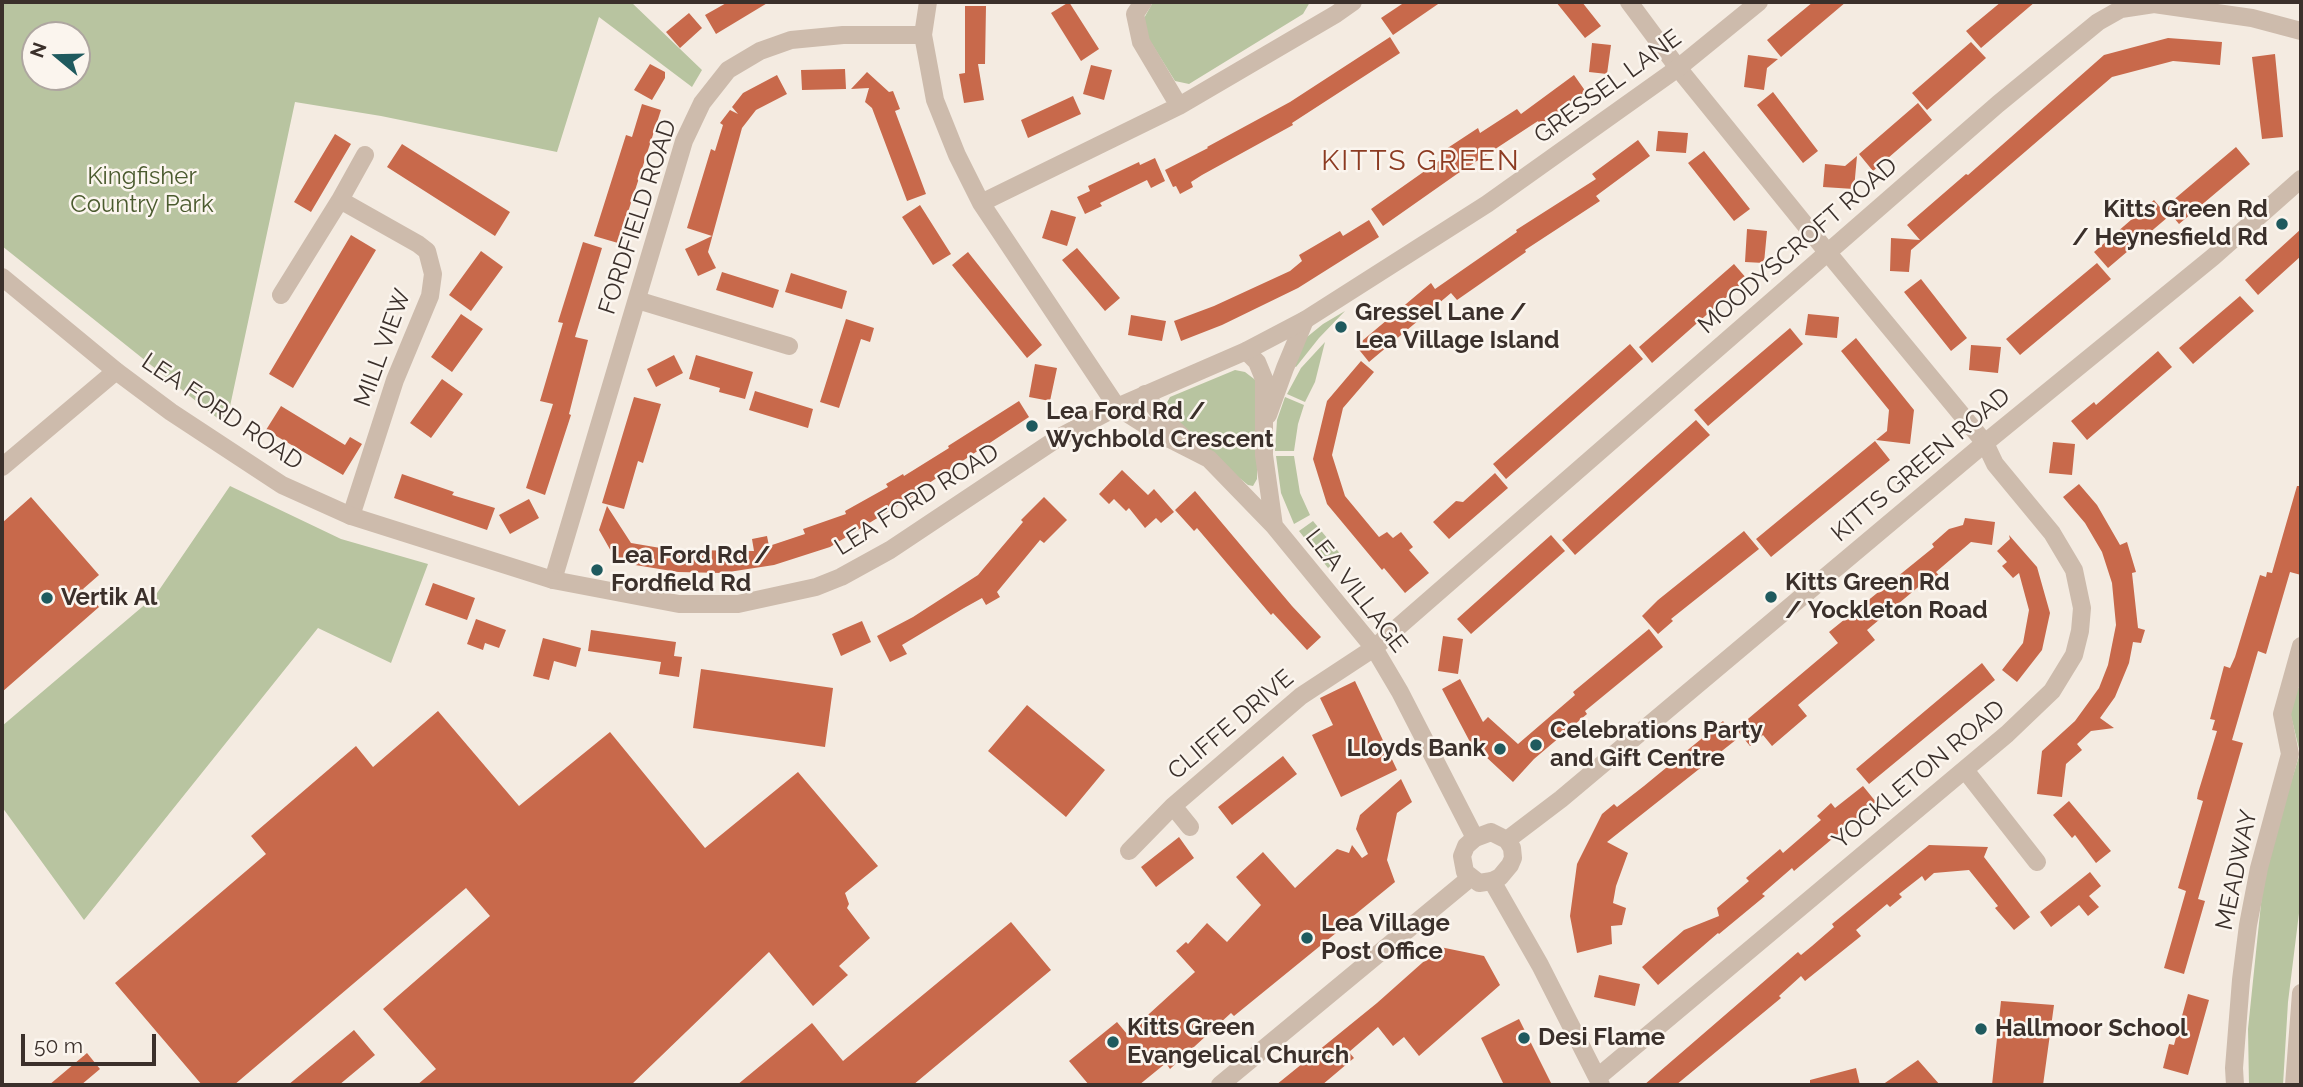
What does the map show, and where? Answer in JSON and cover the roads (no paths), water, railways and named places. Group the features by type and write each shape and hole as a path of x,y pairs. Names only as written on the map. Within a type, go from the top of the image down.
{"street":[{"path":"928,2 923,35 935,100 957,155 981,203 1117,407"},
{"path":"1143,2 1135,14 1141,42 1179,106"},
{"path":"981,203 1179,106 1333,8 1353,2"},
{"name":"YOCKLETON ROAD","path":"1600,1081 2007,734 2052,691 2074,655 2082,608 2074,570 2052,533 1995,464 1984,443 1678,68 1629,2"},
{"name":"GRESSEL LANE","path":"1305,320 1487,204 1678,68 1759,2"},
{"name":"MOODYSCROFT ROAD","path":"1374,648 2077,37 2109,15 2121,9 2154,4 2252,18 2301,31"},
{"name":"FORDFIELD ROAD","path":"553,580 684,141 702,103 728,70 760,51 791,40 843,35 923,35"},
{"path":"281,295 365,156"},
{"name":"KITTS GREEN ROAD","path":"1507,840 1561,799 1984,443 2213,257 2301,179"},
{"name":"MILL VIEW","path":"340,200 427,251 433,274 430,296 395,380 351,516"},
{"name":"LEA FORD ROAD","path":"2,277 116,371 171,412 282,485 351,516 553,580 679,604 738,604 816,587 841,577 890,550 1058,438 1117,407 1245,351 1305,320"},
{"path":"637,300 789,346"},
{"name":"LEA VILLAGE","path":"1263,429 1305,320"},
{"name":"LEA VILLAGE","path":"1245,351 1257,362 1264,379 1266,480 1274,526"},
{"name":"LEA FORD ROAD","path":"2,467 116,371"},
{"path":"1145,394 1179,436 1209,459"},
{"name":"LEA VILLAGE","path":"1117,407 1158,433 1209,459 1274,526 1374,648 1400,692 1475,838"},
{"name":"MEADWAY","path":"2235,1085 2241,980 2248,925 2259,868 2290,754 2282,714 2298,671 2301,646"},
{"name":"CLIFFE DRIVE","path":"1129,850 1173,806 1301,696 1374,648"},
{"path":"1965,770 2037,862"},
{"path":"1173,806 1190,827"},
{"path":"1491,832 1507,840 1512,848 1513,858 1505,872 1492,881 1479,883 1470,878 1462,864 1466,846 1475,838 1491,832"},
{"path":"1220,1085 1470,878"},
{"path":"1492,881 1540,965 1600,1081"},
{"path":"2294,1085 2301,993"}],"place":[{"name":"Kitts Green Rd / Heynesfield Rd","path":"2282,224"},
{"name":"Gressel Lane / Lea Village Island","path":"1341,327"},
{"name":"Lea Ford Rd / Wychbold Crescent","path":"1032,426"},
{"name":"Lea Ford Rd / Fordfield Rd","path":"597,570"},
{"name":"Kitts Green Rd / Yockleton Road","path":"1771,597"},
{"name":"Vertik Al","path":"47,598"},
{"name":"Celebrations Party and Gift Centre","path":"1536,745"},
{"name":"Lloyds Bank","path":"1500,749"},
{"name":"Lea Village Post Office","path":"1307,938"},
{"name":"Hallmoor School","path":"1981,1029"},
{"name":"Desi Flame","path":"1524,1038"},
{"name":"Kitts Green Evangelical Church","path":"1113,1042"}],"district":[{"name":"KITTS GREEN","path":"1421,162"}],"park label":[{"name":"Kingfisher Country Park","path":"142,191"}]}
